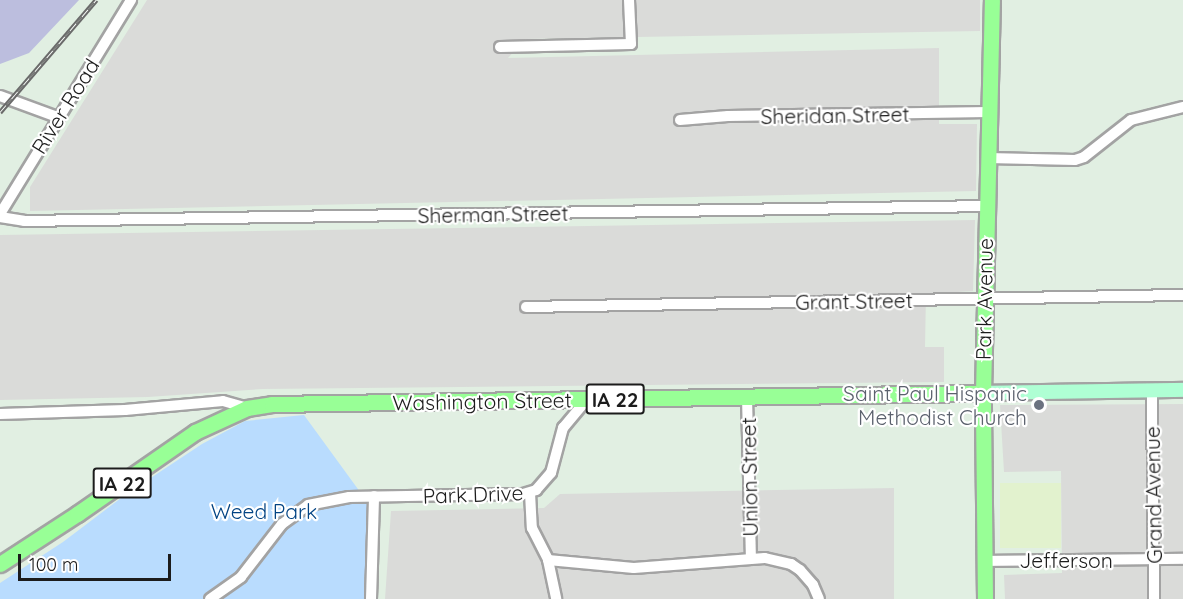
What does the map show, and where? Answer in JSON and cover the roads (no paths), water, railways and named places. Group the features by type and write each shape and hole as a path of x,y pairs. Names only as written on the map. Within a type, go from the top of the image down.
{"main road":[{"name":"Park Avenue","path":"985,599 984,297 992,0"},
{"name":"Washington Street","path":"247,408 272,404 1183,390"},
{"name":"IA 22","path":"0,564 195,432 247,408"}],"street":[{"name":"River Road","path":"0,215 57,117 131,0"},
{"path":"500,47 631,44 629,0"},
{"path":"0,96 57,117"},
{"path":"988,158 1075,160 1084,157 1131,120 1183,107"},
{"name":"Sheridan Street","path":"680,120 728,116 989,112"},
{"name":"Sherman Street","path":"0,215 24,221 987,206"},
{"name":"Grant Street","path":"526,307 1183,295"},
{"name":"Grand Avenue","path":"1152,390 1154,599"},
{"name":"Union Street","path":"747,397 751,557"},
{"name":"Park Drive","path":"210,599 241,577 282,524 296,511 332,499 530,493 547,480 563,428 587,399"},
{"name":"Washington Street","path":"0,414 125,410 223,401 247,408"},
{"path":"530,493 532,528 548,560 556,599"},
{"path":"371,599 374,496"},
{"path":"548,560 634,568 751,557 780,561 800,570 813,585 819,599"},
{"name":"Jefferson","path":"984,561 1183,559"}],"railway":[{"path":"0,112 96,0"}],"place":[{"name":"Saint Paul Hispanic Methodist Church","path":"1039,405"}],"park label":[{"name":"Weed Park","path":"264,511"}]}
